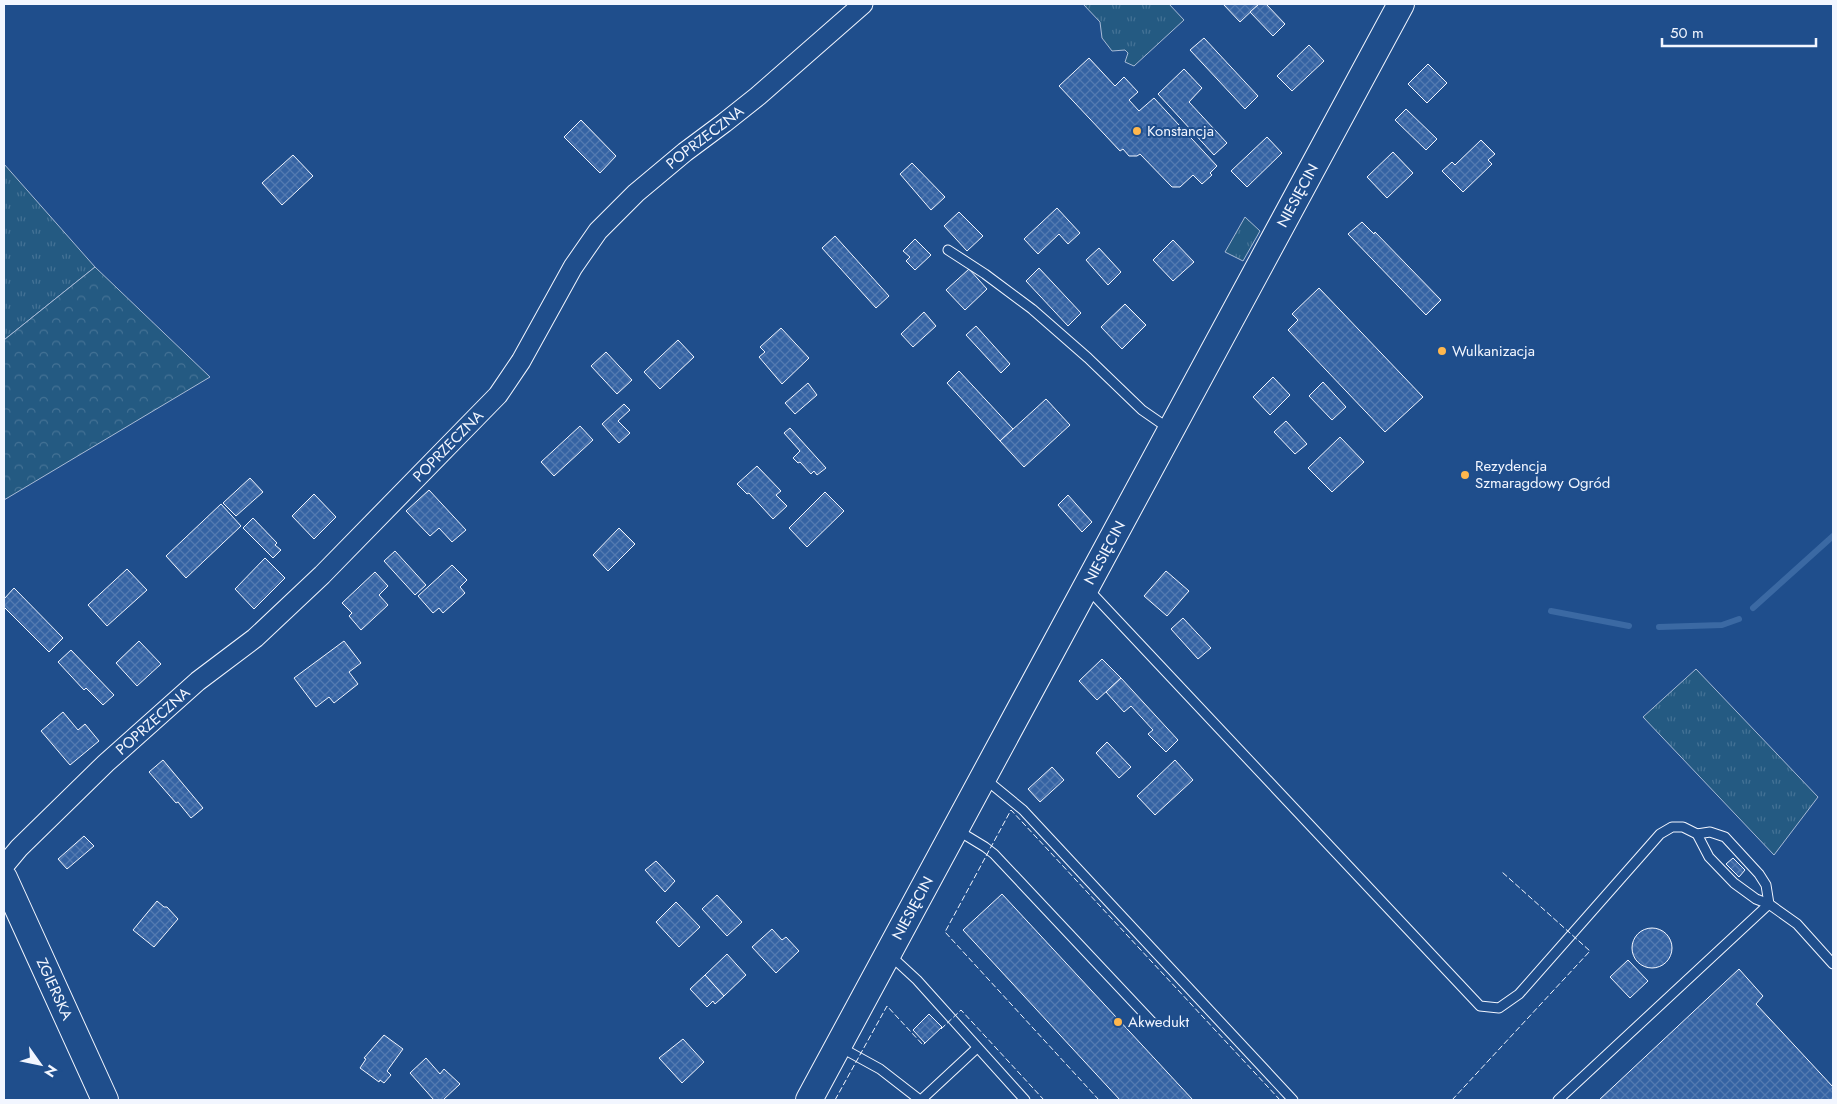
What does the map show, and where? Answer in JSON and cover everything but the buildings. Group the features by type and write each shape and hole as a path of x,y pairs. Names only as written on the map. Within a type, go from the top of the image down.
{"street":[{"name":"POPRZECZNA","path":"4,866 19,848 106,763 198,681 254,638 322,575 498,395 521,361 573,267 604,225 685,152 758,96 863,4"},
{"name":"NIESIĘCIN","path":"809,1100 955,829 981,776 1086,587 1401,4"},
{"name":"ZGIERSKA","path":"4,878 105,1100"}],"lane":[{"path":"948,250 985,274 1032,310 1088,358 1142,410 1170,430"},
{"path":"1086,587 1480,1006 1499,1008 1519,994 1660,834 1672,827 1684,827 1697,834 1709,857 1734,884 1756,899 1769,904 1797,924 1833,964"},
{"path":"981,776 1023,810 1293,1100"},
{"path":"955,829 986,847 994,854 1152,1022"},
{"path":"1697,834 1710,832 1725,838 1760,874 1766,885 1769,904"},
{"path":"1558,1100 1769,904"},
{"path":"888,954 917,980 1025,1100"},
{"path":"839,1046 880,1069 921,1100 977,1048"}],"green space":[{"path":"1083,4 1169,4 1184,20 1134,66 1125,62 1128,53 1125,50 1112,51 1102,38 1100,22"},
{"path":"4,164 95,267 4,340"},
{"path":"1245,217 1260,231 1243,261 1225,252"},
{"path":"95,267 210,377 4,500 4,340"},
{"path":"1696,669 1818,797 1774,855 1643,717"}],"waterway":[{"path":"1753,608 1833,536"},
{"path":"1551,611 1629,626"},
{"path":"1659,627 1722,625 1739,619"}],"fence":[{"path":"1099,1100 945,932 1011,810 1280,1100"},
{"path":"1452,1100 1590,951 1502,872"},
{"path":"835,1100 887,1006 923,1045 926,1042"},
{"path":"941,1029 961,1010 1044,1100"}],"place":[{"name":"Konstancja","path":"1137,131"},
{"name":"Wulkanizacja","path":"1442,351"},
{"name":"Rezydencja Szmaragdowy Ogród","path":"1465,475"},
{"name":"Akwedukt","path":"1118,1022"}]}
